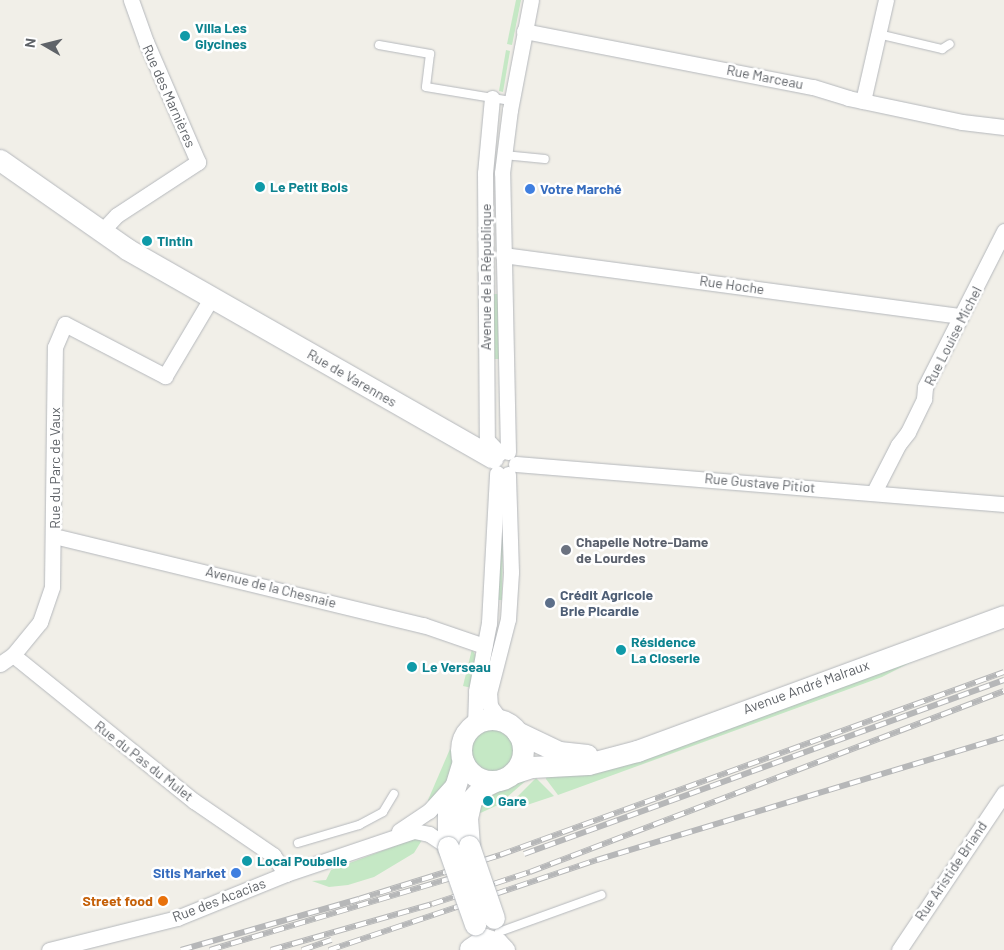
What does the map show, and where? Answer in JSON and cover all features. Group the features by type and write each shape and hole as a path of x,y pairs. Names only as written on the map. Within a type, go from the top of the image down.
{"main road":[{"name":"Rue de Varennes","path":"0,160 100,232 503,462"},
{"name":"Avenue André Malraux","path":"504,777 532,767 588,764 637,750 1004,616"},
{"path":"495,934 448,847 448,810 461,768 463,741 475,725 492,720 509,726 558,752 607,758"},
{"path":"495,934 469,846 466,818 471,800 483,787 504,777 522,757 509,726"},
{"path":"461,768 476,776 504,777"},
{"path":"469,950 495,934"},
{"path":"469,950 495,934"}],"street":[{"name":"Rue des Marnières","path":"100,232 117,215 198,162 146,42 131,0"},
{"name":"Avenue de la République","path":"509,726 490,706 489,693 508,619 511,572 503,462 504,155 511,101 531,0"},
{"path":"863,101 886,0"},
{"name":"Rue Marceau","path":"524,31 813,87 863,101 1004,127"},
{"name":"Avenue de la République","path":"475,725 476,691 489,623 503,462 487,440 485,173 492,98"},
{"name":"Rue Louise Michel","path":"874,492 898,444 908,432 924,399 925,387 1004,231"},
{"name":"Rue Hoche","path":"503,255 961,316"},
{"name":"Rue du Parc de Vaux","path":"13,655 40,622 52,587 55,346 65,324 164,376 212,297"},
{"name":"Rue Gustave Pitiot","path":"503,462 1004,504"},
{"name":"Avenue de la Chesnaie","path":"54,536 404,620 484,646"},
{"path":"0,664 13,655"},
{"name":"Rue du Pas du Mulet","path":"13,655 187,795 273,855 286,874"},
{"name":"Rue des Acacias","path":"385,839 429,811 461,768"},
{"name":"Rue Aristide Briand","path":"899,950 1004,793"},
{"name":"Rue des Acacias","path":"49,950 177,918 286,874 385,839 421,832 448,847"}],"lane":[{"path":"878,34 942,49 950,44"},
{"path":"378,45 430,54 426,87 511,101"},
{"path":"504,155 545,159"},
{"path":"298,843 359,825 383,812 394,794"},
{"path":"495,934 601,895"}],"green space":[{"path":"516,0 521,0 512,45 507,44"},
{"path":"506,50 510,51 503,92 499,91"},
{"path":"492,294 498,294 499,359 493,359"},
{"path":"498,529 503,529 502,600 496,600"},
{"path":"472,649 477,658 472,688 463,686"},
{"path":"925,655 882,677 558,795 546,779 545,772"},
{"path":"486,727 496,727 510,737 514,750 510,763 504,769 496,773 486,773 472,763 468,755 468,745 478,731"},
{"path":"450,749 454,756 451,775 430,804 428,800"},
{"path":"529,778 498,805 476,815 473,807 504,784"},
{"path":"536,778 554,796 524,806 510,804"},
{"path":"416,838 422,840 414,853 374,877 348,885 329,887 312,881 326,880 331,870"}],"railway":[{"path":"181,950 359,899 500,855 1004,672"},
{"path":"524,854 1004,680"},
{"path":"271,950 432,904 530,872 1004,691"},
{"path":"329,950 597,860 1004,737"},
{"path":"210,950 465,874"},
{"path":"302,950 331,940"}],"place":[{"name":"Villa Les Glycines","path":"185,36"},
{"name":"Le Petit Bois","path":"260,187"},
{"name":"Votre Marché","path":"530,189"},
{"name":"Tintin","path":"147,241"},
{"name":"Chapelle Notre-Dame de Lourdes","path":"566,550"},
{"name":"Crédit Agricole Brie Picardie","path":"550,603"},
{"name":"Résidence La Closerie","path":"621,650"},
{"name":"Le Verseau","path":"412,667"},
{"name":"Gare","path":"488,801"},
{"name":"Local Poubelle","path":"247,861"},
{"name":"Sitis Market","path":"236,873"},
{"name":"Street food","path":"163,901"}]}
